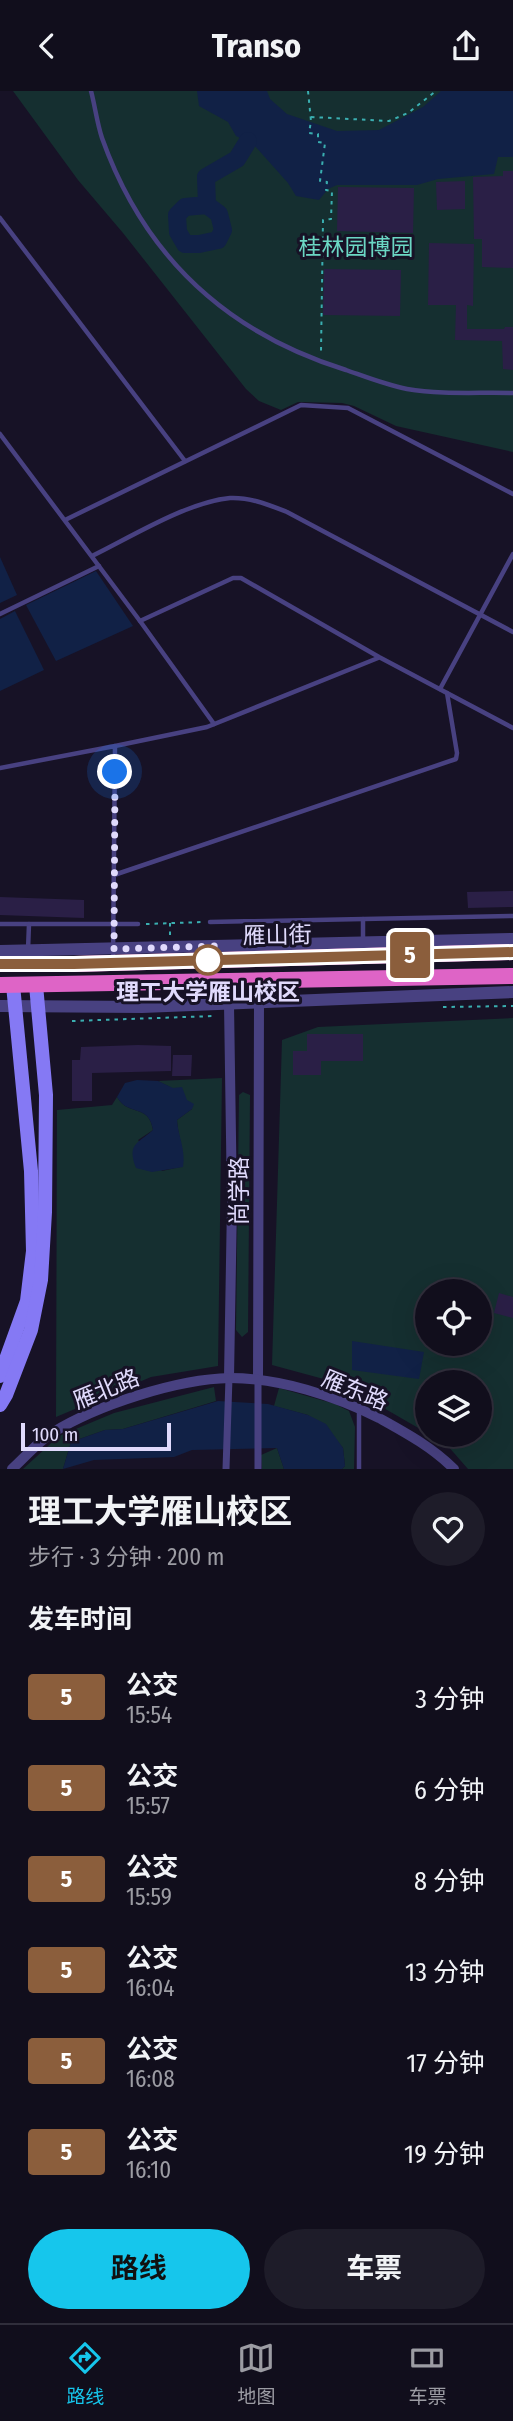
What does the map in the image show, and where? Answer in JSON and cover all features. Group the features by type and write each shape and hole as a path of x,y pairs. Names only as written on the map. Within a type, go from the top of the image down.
{"highway":[{"name":"雁山街","path":"0,964 113,955 513,952"},
{"name":"雁山街","path":"7,985 513,976"}],"main road":[{"path":"0,1376 27,1301 33,1251 31,1171 17,1005 7,985"},
{"path":"0,1405 31,1330 40,1280 46,1212 46,1095 36,985"}],"street":[{"path":"0,951 113,955 513,939"},
{"path":"0,1006 229,1004 513,992"},
{"name":"尚学路","path":"258,1380 259,1003"},
{"name":"尚学路","path":"229,1004 232,1203 229,1378"},
{"path":"226,1469 229,1378"},
{"name":"雁东路","path":"229,1378 258,1380 296,1388 359,1408 408,1434 440,1455 454,1469"},
{"name":"雁北路","path":"12,1469 51,1434 94,1412 154,1390 229,1378"},
{"path":"258,1380 258,1469"},
{"path":"439,1469 440,1455"}],"lane":[{"path":"91,91 101,135 135,212 166,256 227,311 275,341 321,362 405,388 444,392 513,393"},
{"path":"0,218 185,461"},
{"path":"65,520 301,405 348,408 389,427 513,494"},
{"path":"0,434 214,724"},
{"path":"92,556 208,502 232,498 258,501 287,512 513,632"},
{"path":"440,689 513,554"},
{"path":"0,614 99,566"},
{"path":"140,621 233,577 241,578 379,657 513,728"},
{"path":"0,768 214,724 379,657"},
{"path":"114,875 456,759 447,693"},
{"path":"113,955 115,746"},
{"path":"210,922 513,916"},
{"path":"363,919 363,943"},
{"path":"0,924 138,924"},
{"path":"28,951 29,924"},
{"path":"359,1408 359,1469"}],"path":[{"path":"308,91 309,133 318,134 318,142 325,143 320,181 327,182 326,190 332,191 331,219 323,220 321,362"},
{"path":"310,119 389,121 408,113 436,91"},
{"path":"138,924 210,922"}],"green space":[{"name":"桂林园博园","path":"13,91 513,91 513,452 396,426 342,403 298,402 281,410 259,401 246,389 78,180"},
{"path":"513,1018 513,1469 468,1469 449,1447 492,1447 492,1370 415,1370 415,1426 342,1384 272,1365 282,1040 318,1027"},
{"path":"222,1078 218,1366 151,1377 56,1417 57,1110 112,1105 117,1097 127,1107 143,1113 151,1122 153,1130 138,1140 162,1171 180,1167 182,1148 177,1120 192,1109 178,1092 158,1081"},
{"path":"243,1092 250,1095 248,1332 242,1337 236,1330 239,1095"},
{"path":"214,1387 216,1401 123,1429 105,1430 71,1442 63,1469 23,1469 59,1436 114,1413"},
{"path":"279,1388 335,1404 349,1411 355,1427 354,1469 342,1469 345,1466 343,1448 308,1415 274,1406"},
{"path":"277,1448 284,1469 262,1469 261,1455"}],"water":[{"path":"197,91 267,91 270,99 287,114 337,131 379,130 423,107 441,91 513,91 513,157 498,157 494,174 438,179 417,185 337,185 328,189 319,200 296,196 254,145 236,136 228,122 199,106"},
{"path":"0,557 17,595 0,603"},
{"path":"96,571 133,626 56,661 26,605"},
{"path":"15,611 44,670 0,691 0,619"},
{"path":"137,1080 158,1081 173,1088 182,1087 187,1100 194,1104 192,1109 177,1120 183,1167 152,1172 136,1168 133,1149 153,1130 151,1122 143,1113 127,1107 117,1097 125,1083"},
{"path":"352,1341 415,1351 415,1356 423,1356 421,1370 415,1370 415,1378 352,1370"},
{"path":"218,1401 268,1404 308,1415 326,1424 343,1448 345,1466 342,1469 284,1469 277,1448 192,1450 174,1457 94,1460 63,1469 71,1442 105,1430 123,1429"}],"building":[{"path":"503,171 513,171 513,268 482,267 482,239 474,239 473,177 503,176"},
{"path":"465,181 465,209 437,210 436,182"},
{"path":"338,187 414,188 413,233 337,231"},
{"path":"429,243 474,244 473,306 467,305 467,329 513,327 513,370 503,369 502,341 455,340 456,305 428,305"},
{"path":"324,269 401,270 400,316 323,315"},
{"path":"513,891 513,907 468,908 467,892"},
{"path":"0,897 84,900 84,918 0,915"},
{"path":"307,1034 363,1034 363,1061 321,1061 321,1075 293,1075 293,1051 307,1051"},
{"path":"171,1046 171,1071 92,1073 92,1101 72,1101 72,1060 80,1060 81,1047"},
{"path":"173,1055 192,1055 191,1076 172,1076"},
{"path":"499,1293 513,1297 513,1318 494,1313"}],"waterway":[{"path":"207,205 219,214 223,230 218,240 185,244 178,232 177,215 185,207 207,205 206,177 237,159 248,141"}],"bus line":[{"name":"5","path":"0,964 513,952"}],"place":[{"name":"理工大学雁山校区","path":"208,960"}],"route":[{"path":"115,772 114,949 217,946 208,960"}]}
